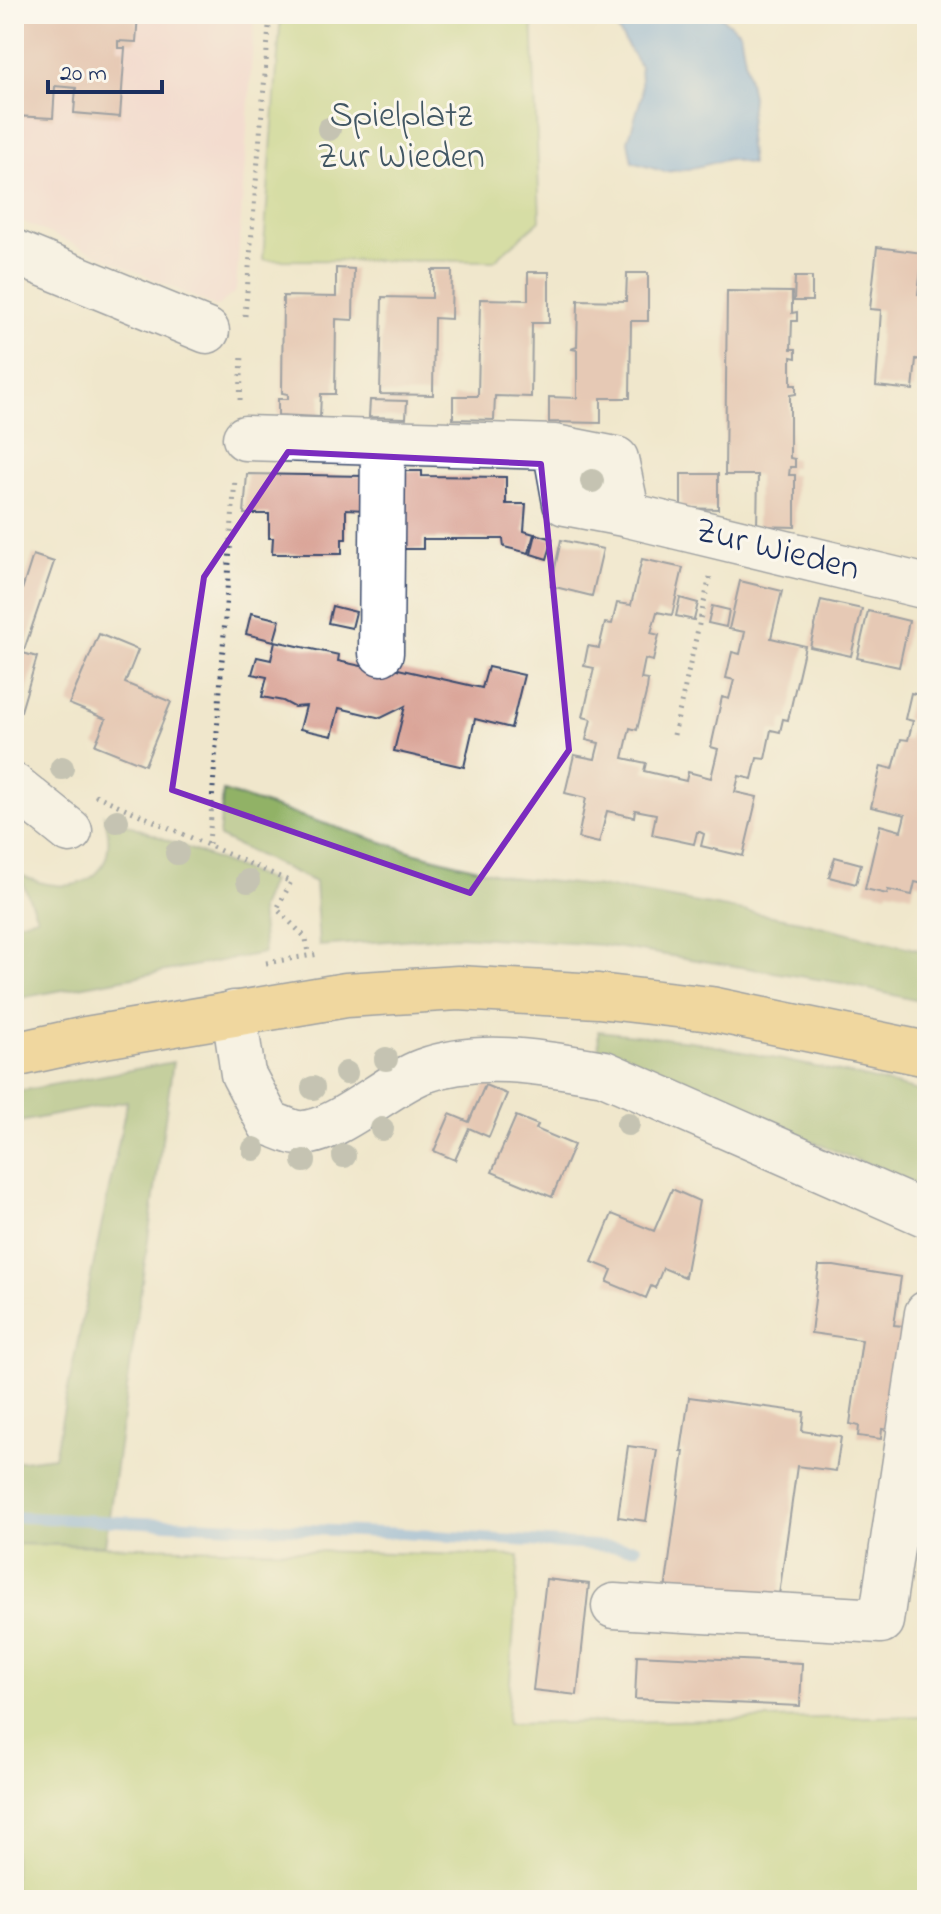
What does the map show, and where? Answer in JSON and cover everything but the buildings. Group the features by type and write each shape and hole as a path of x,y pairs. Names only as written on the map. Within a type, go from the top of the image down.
{"main road":[{"path":"14,1055 86,1039 346,995 458,988 598,996 711,1009 927,1054"},
{"path":"827,1032 927,1065"}],"street":[{"path":"14,252 207,331"},
{"name":"Zur Wieden","path":"245,438 555,447 616,459 628,515 927,587"},
{"path":"381,653 383,443"},
{"path":"14,786 78,811"},
{"path":"234,1013 243,1074 269,1123 299,1133 328,1126 422,1071 475,1060 548,1063 604,1073 927,1215"},
{"path":"614,1606 881,1621 927,1313"}],"path":[{"path":"674,735 718,537"},
{"path":"78,811 291,882 277,909 306,938 308,955"}],"highlighted area":[{"path":"288,452 541,464 569,750 470,893 172,790 204,577"}],"shaded area":[{"path":"14,14 255,14 236,291 217,307 14,218"}],"green space":[{"name":"Spielplatz Zur Wieden","path":"281,14 532,14 540,220 494,261 263,260"},
{"path":"223,791 416,853 509,877 620,889 800,921 927,952 927,1003 842,983 602,945 458,936 319,946 315,882 219,837"},
{"path":"104,815 271,881 260,909 264,953 14,999 14,923 37,917 19,874 57,885 89,879 100,869 107,855"},
{"path":"598,1031 691,1041 927,1093 927,1189 599,1053"},
{"path":"173,1062 105,1545 14,1544 14,1462 54,1457 127,1101 14,1123 14,1092"},
{"path":"14,1544 519,1556 507,1724 927,1716 927,1900 273,1900 163,1888 163,1900 14,1900"}],"water":[{"path":"608,14 717,14 740,32 752,97 748,137 751,164 728,159 665,172 632,162 628,141 642,95 640,66"}],"waterway":[{"path":"14,1517 393,1533 636,1548"}]}
